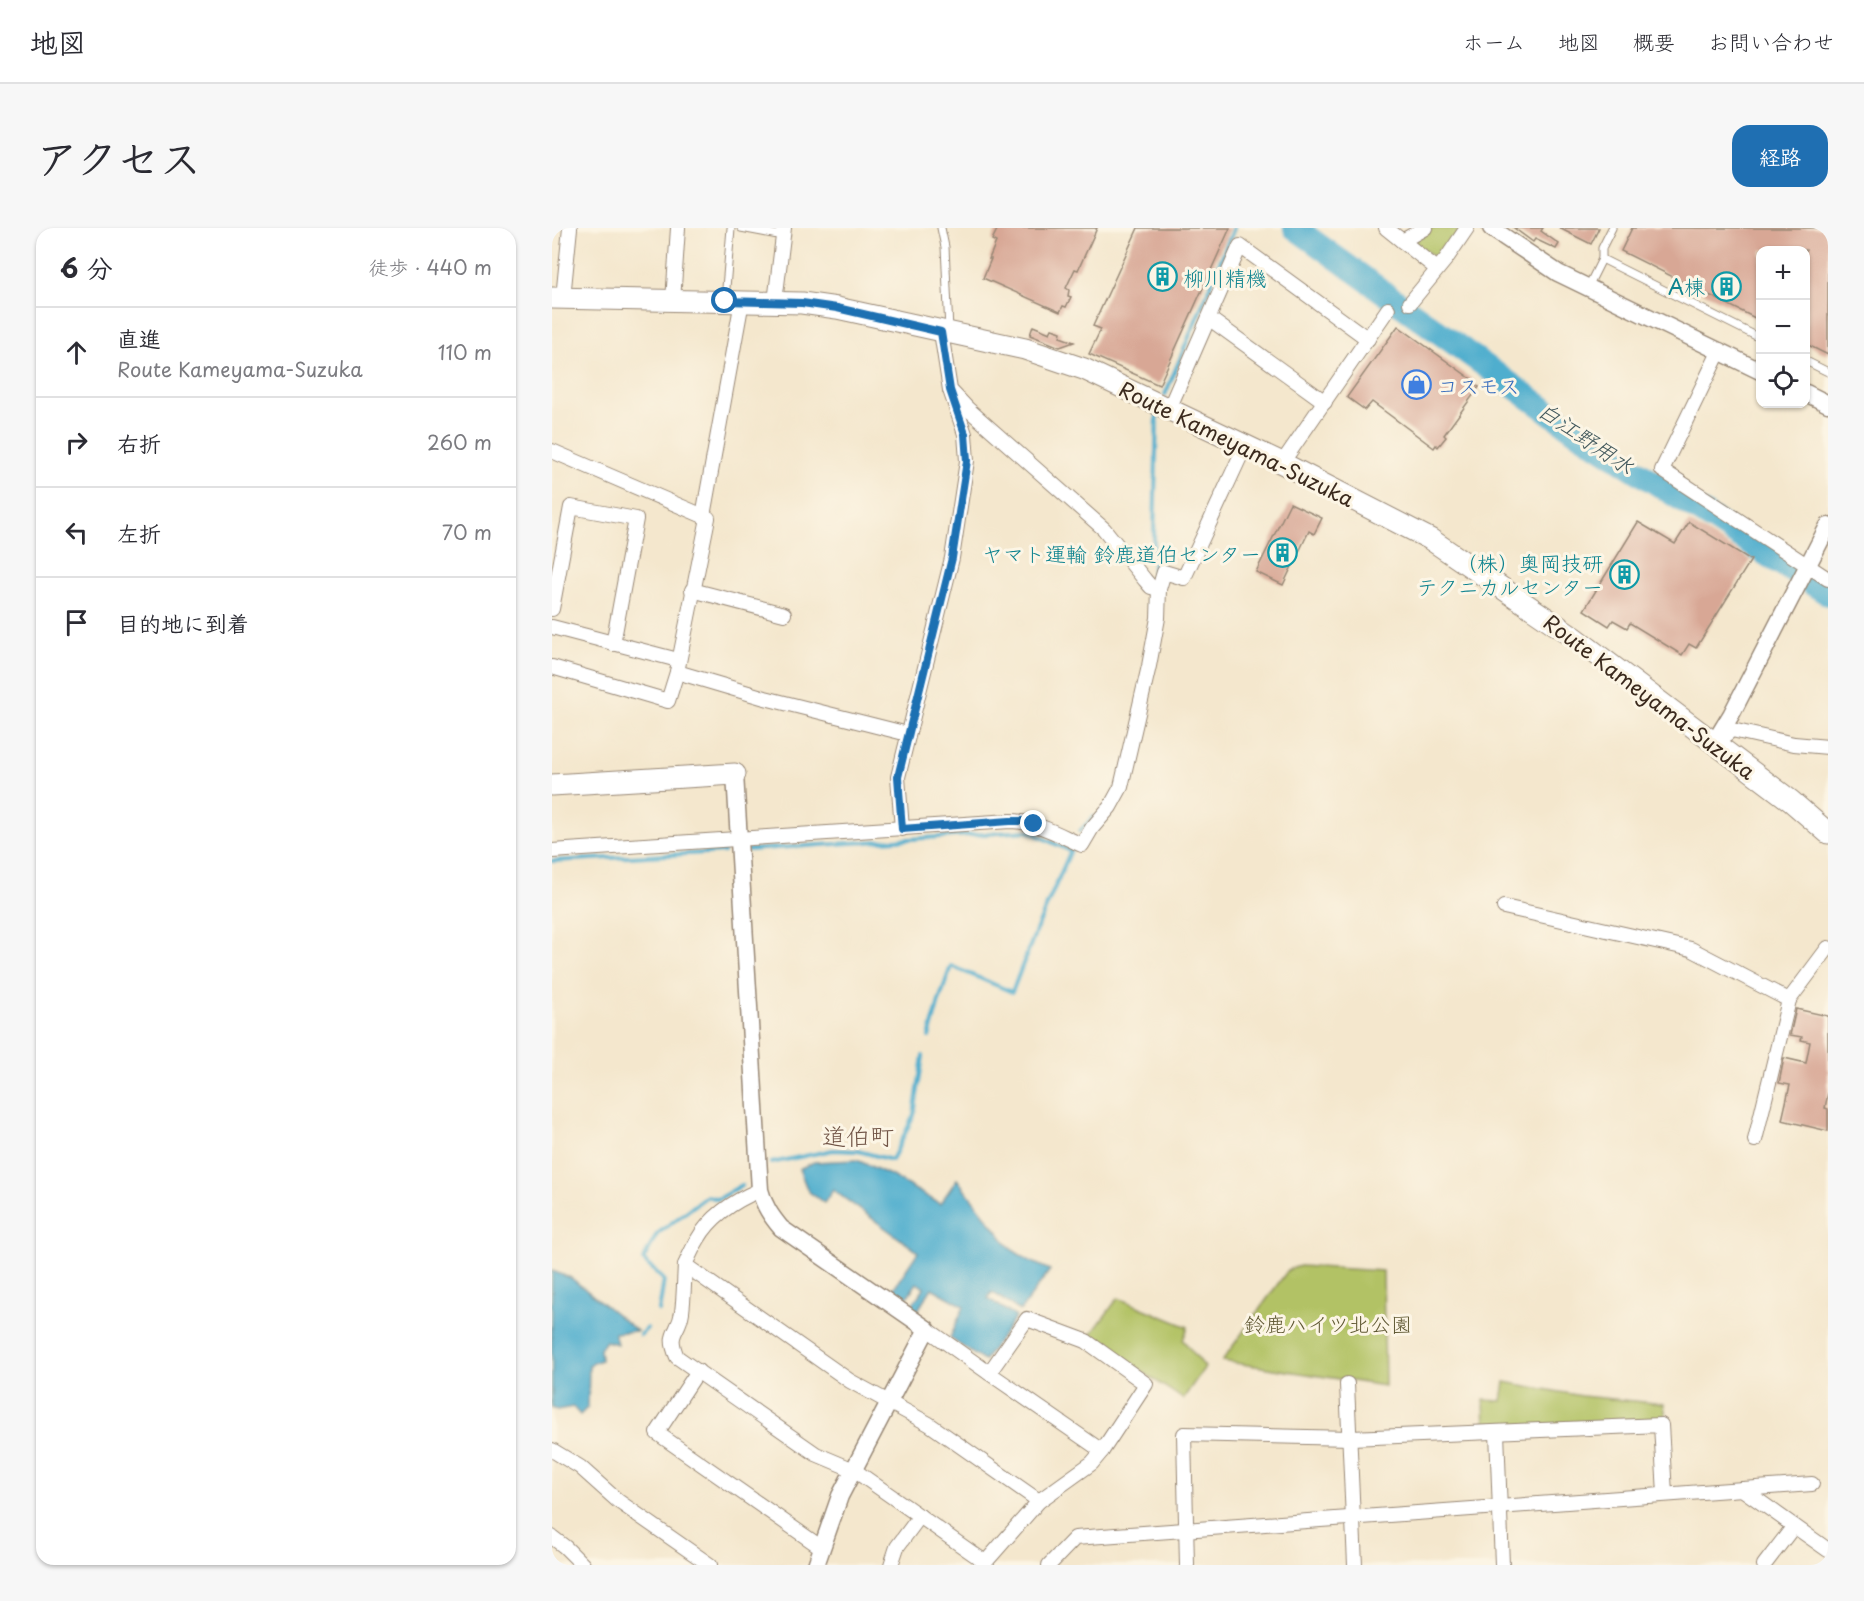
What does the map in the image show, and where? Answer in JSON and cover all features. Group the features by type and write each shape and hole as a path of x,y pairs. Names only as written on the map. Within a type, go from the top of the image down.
{"main road":[{"name":"Route Kameyama-Suzuka","path":"557,298 802,303 837,308 1024,349 1084,369 1282,463 1430,539 1574,637 1791,801 1828,833"},
{"path":"552,785 735,774"}],"street":[{"path":"557,298 570,228"},
{"path":"673,301 678,228"},
{"path":"1386,228 1437,268"},
{"path":"1402,241 1425,228"},
{"path":"1410,303 1467,228"},
{"path":"1491,228 1558,273 1756,368"},
{"path":"775,302 784,232"},
{"path":"1169,409 1240,246 1368,339"},
{"path":"703,516 734,301"},
{"path":"1282,463 1388,309"},
{"path":"1210,319 1325,402"},
{"path":"902,829 898,777 952,558 967,461 965,434 950,390 945,333"},
{"path":"1720,350 1662,470 1804,574 1828,579"},
{"path":"950,390 968,409 1104,530 1151,587 1159,589"},
{"path":"1810,395 1828,405"},
{"path":"552,851 1023,821 1082,845 1092,828 1110,807 1121,787 1149,666 1158,618 1159,589 1164,572 1184,578 1245,446"},
{"path":"552,451 708,518 678,666 668,701 552,667"},
{"path":"552,609 571,507 636,519 613,644"},
{"path":"1714,743 1731,715 1828,526"},
{"path":"692,590 783,614"},
{"path":"552,627 613,644 765,698 908,734"},
{"path":"1714,743 1732,730 1794,744 1828,747"},
{"path":"735,774 760,1190 769,1214 781,1228 1102,1451"},
{"path":"1504,907 1691,949 1789,1000"},
{"path":"1755,1140 1789,1000 1828,948"},
{"path":"760,1190 746,1196 713,1219 698,1238 685,1265 682,1315 672,1336 672,1346 677,1357 816,1454 854,1470 984,1563 1039,1501 1092,1463 1146,1384 1086,1341 1027,1320 989,1373"},
{"path":"685,1265 850,1381 929,1424 1039,1501"},
{"path":"816,1565 840,1496 927,1329"},
{"path":"698,1371 657,1433 822,1548"},
{"path":"1347,1384 1354,1565"},
{"path":"1187,1565 1184,1434 1350,1438 1661,1425 1665,1494"},
{"path":"1497,1432 1502,1565"},
{"path":"552,1450 580,1467 618,1501 710,1565"},
{"path":"1048,1565 1075,1538 1812,1484"},
{"path":"1742,1488 1828,1550"},
{"path":"891,1565 897,1547 920,1516"},
{"path":"1764,1565 1794,1526"},
{"path":"552,1537 565,1546 583,1565"}],"lane":[{"path":"731,228 734,301"},
{"path":"741,228 784,232"},
{"path":"941,228 945,247 945,333"},
{"path":"1588,287 1602,259 1602,248 1612,228"},
{"path":"1602,259 1756,336"},
{"path":"1810,363 1828,372"}],"green space":[{"path":"1432,228 1454,228 1459,232 1444,255 1433,256 1416,244 1417,236"},
{"name":"鈴鹿ハイツ北公園","path":"1300,1266 1383,1271 1385,1386 1222,1361 1288,1270"},
{"path":"1118,1298 1188,1327 1183,1340 1205,1367 1183,1399 1090,1336"},
{"path":"1505,1382 1582,1396 1664,1404 1666,1420 1485,1427 1484,1400 1502,1401"}],"water":[{"path":"857,1160 890,1175 940,1204 957,1179 1011,1249 1050,1270 1020,1311 992,1292 988,1298 1016,1317 984,1361 950,1338 964,1306 932,1288 916,1313 909,1309 924,1288 917,1283 902,1304 889,1295 918,1252 833,1190 824,1203 808,1191 799,1169 814,1162"},
{"path":"552,1271 571,1278 637,1331 614,1333 617,1344 606,1341 600,1349 601,1360 589,1365 588,1407 580,1415 573,1407 557,1410 552,1408"}],"building":[{"path":"998,228 1097,228 1078,270 1075,269 1066,288 1069,290 1068,296 1071,297 1066,307 1063,306 1060,312 983,278 996,242 992,240"},
{"name":"柳川精機","path":"1138,228 1230,228 1159,385 1089,354 1101,329 1093,326"},
{"path":"1514,228 1543,228 1541,231 1559,244 1556,249 1535,239 1533,242"},
{"path":"1559,228 1599,228 1591,244"},
{"name":"A棟","path":"1632,228 1828,228 1828,355 1810,346 1810,246 1756,246 1756,318 1621,251"},
{"path":"1033,326 1050,333 1052,329 1061,332 1060,337 1074,342 1060,347 1030,335"},
{"name":"コスモス","path":"1398,326 1479,387 1444,435 1446,437 1438,447 1436,445 1434,448 1372,402 1365,410 1347,397"},
{"name":"ヤマト運輸 鈴鹿道伯センター","path":"1290,503 1322,518 1314,534 1309,531 1283,585 1256,572"},
{"path":"1638,522 1675,544 1689,522 1751,560 1696,648 1689,644 1682,655 1630,623 1627,628 1613,620 1609,626 1584,610"},
{"path":"1796,1009 1828,1016 1828,1093 1825,1108 1828,1109 1828,1131 1782,1120 1790,1085 1779,1083 1784,1058 1806,1063 1810,1042 1801,1040 1802,1037 1790,1035"}],"waterway":[{"path":"1165,395 1234,228"},
{"name":"白江野用水","path":"1295,228 1578,433 1828,594"},
{"path":"1153,578 1157,414"},
{"path":"1080,831 1093,817"},
{"path":"747,850 1028,831 1070,851"},
{"path":"929,1037 951,966 1012,992 1071,850"},
{"path":"552,861 724,852"},
{"path":"771,1163 833,1150 858,1151 892,1160 914,1115 923,1056"},
{"path":"659,1311 664,1280 643,1260 657,1234 707,1196 718,1199 742,1185"},
{"path":"640,1335 647,1328"}],"place":[{"name":"柳川精機","path":"1162,277"},
{"name":"A棟","path":"1726,286"},
{"name":"コスモス","path":"1416,385"},
{"name":"ヤマト運輸 鈴鹿道伯センター","path":"1282,553"},
{"name":"（株）奥岡技研 テクニカルセンター","path":"1624,574"}],"district":[{"name":"道伯町","path":"858,1135"}],"route":[{"path":"725,301 802,303 837,308 941,332 950,390 965,434 967,461 952,558 898,777 902,829 1010,821 1034,824"}]}
